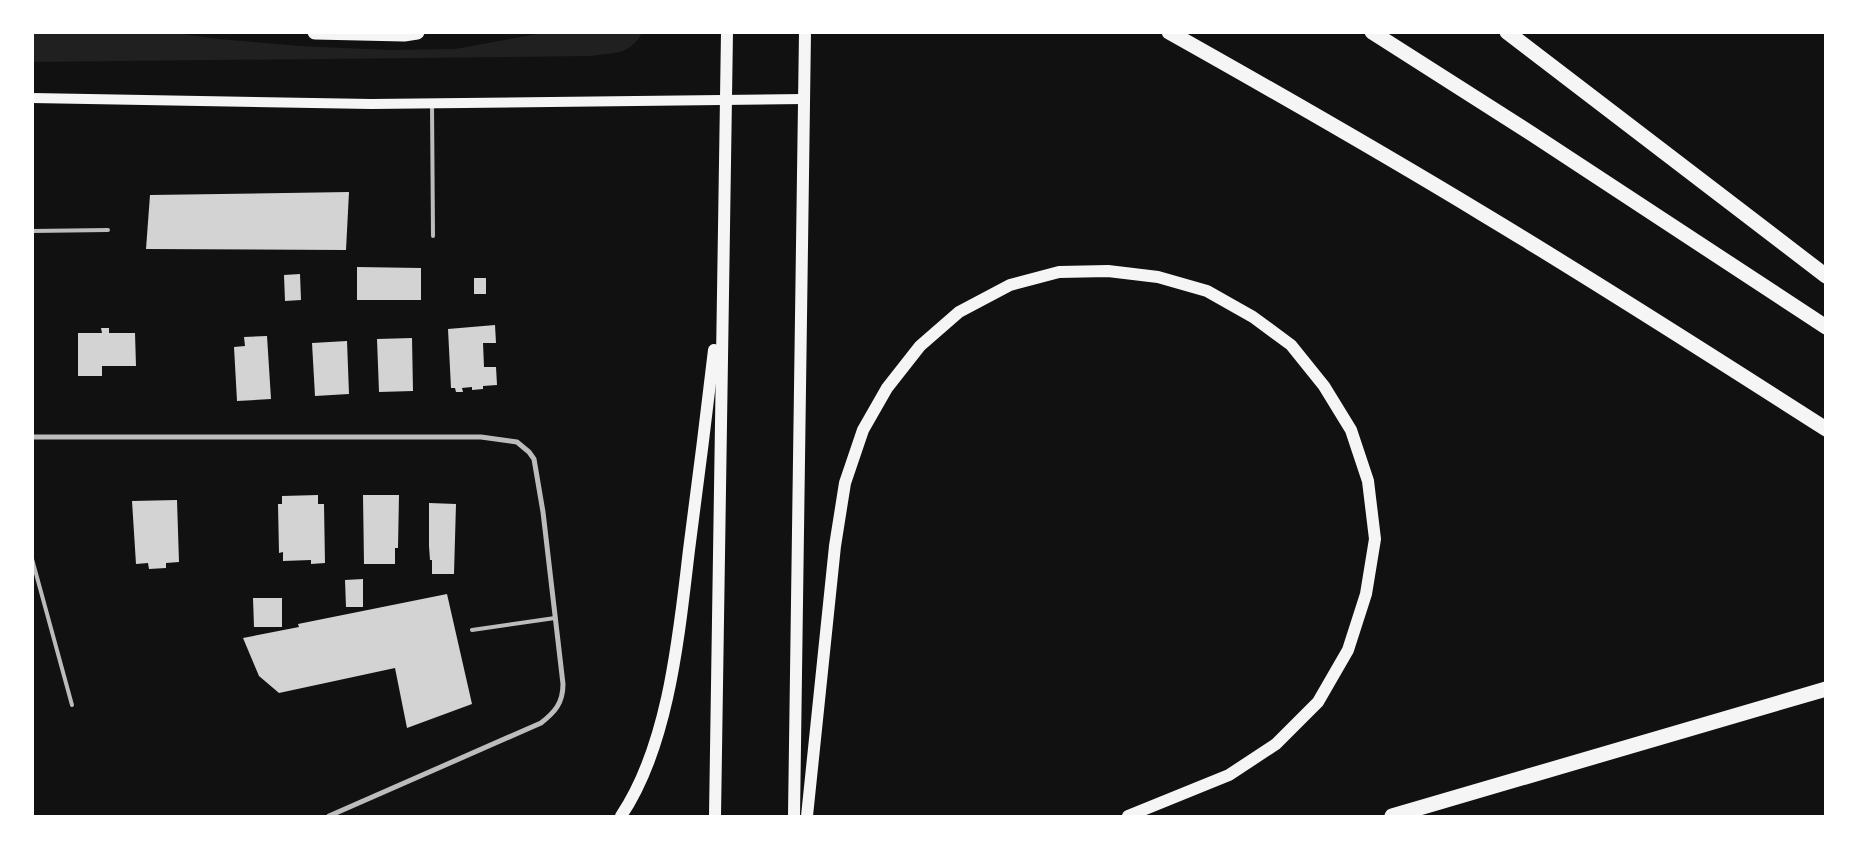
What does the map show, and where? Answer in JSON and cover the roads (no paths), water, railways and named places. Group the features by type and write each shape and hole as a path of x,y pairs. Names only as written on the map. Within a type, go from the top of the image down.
{"highway":[{"path":"315,32 404,34 417,32"},
{"path":"1169,32 1482,213 1649,316 1826,429"},
{"path":"1372,32 1532,134 1826,327"},
{"path":"1507,32 1826,276"},
{"path":"1392,816 1826,690"}],"main road":[{"path":"715,816 727,32"},
{"path":"794,816 805,32"},
{"path":"32,98 371,104 804,99"},
{"path":"807,816 835,546 845,483 863,430 887,388 920,346 959,312 1010,285 1059,272 1108,271 1158,277 1207,291 1252,317 1291,345 1324,386 1351,430 1368,481 1374,539 1366,594 1348,650 1318,702 1276,744 1230,775 1128,816"},
{"path":"622,816 634,797 651,755 666,703 681,618 722,288"}],"street":[{"path":"32,436 481,437 517,442 534,459 543,512 555,618 562,684 560,703 553,713 541,723 329,816"}],"lane":[{"path":"432,103 433,236"},
{"path":"32,231 108,230"},
{"path":"32,559 72,705"},
{"path":"472,630 555,618"}]}
